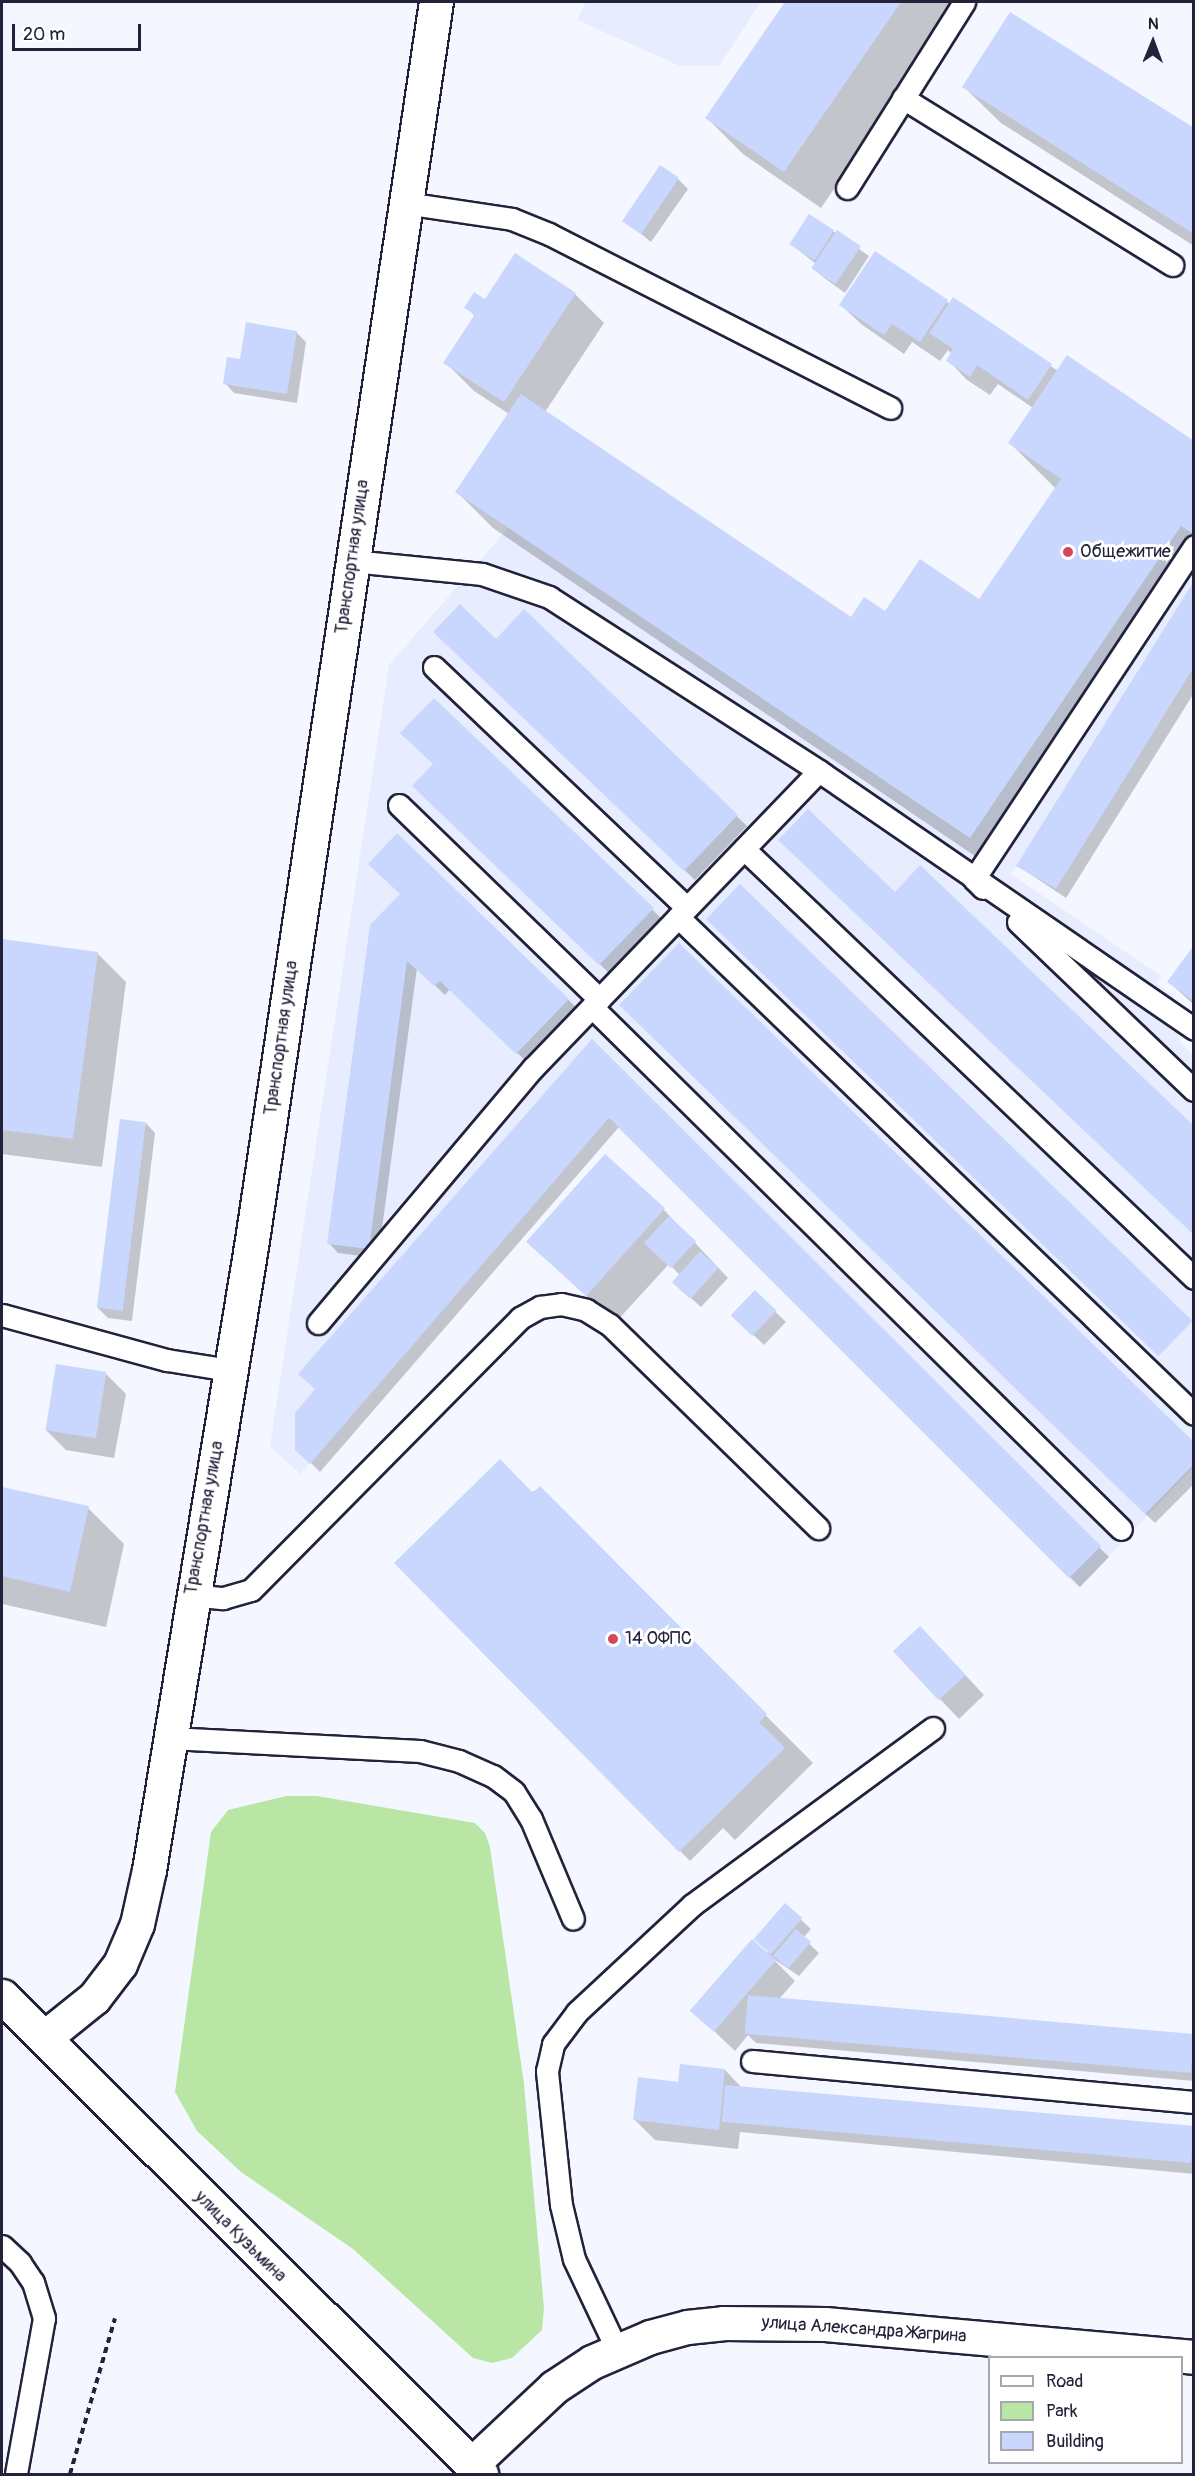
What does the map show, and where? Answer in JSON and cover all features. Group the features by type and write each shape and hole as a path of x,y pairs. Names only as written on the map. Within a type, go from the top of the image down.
{"street":[{"name":"Транспортная улица","path":"44,2038 94,1998 120,1964 129,1944 149,1870 230,1370 436,2"},
{"name":"улица Кузьмина","path":"2,1996 476,2470"},
{"name":"улица Александра Жагрина","path":"476,2470 554,2387 617,2350 687,2327 769,2322 1182,2356"}],"lane":[{"path":"847,188 964,2"},
{"path":"903,98 1172,265"},
{"path":"405,203 512,219 549,234 890,408"},
{"path":"974,879 1194,546"},
{"path":"352,561 482,574 549,597 819,771 1194,1029"},
{"path":"434,668 1194,1414"},
{"path":"318,1323 533,1068 819,771"},
{"path":"399,805 1121,1529"},
{"path":"744,849 1194,1278"},
{"path":"974,879 1194,1090"},
{"path":"192,1595 223,1598 251,1590 520,1318 540,1307 561,1304 586,1310 610,1325 818,1528"},
{"path":"2,1316 167,1360 230,1370"},
{"path":"617,2350 574,2259 561,2205 547,2071 553,2044 577,2012 692,1905 933,1728"},
{"path":"170,1738 420,1751 459,1761 493,1776 514,1792 531,1819 573,1919"},
{"path":"752,2061 1194,2102"},
{"path":"2,2246 20,2263 33,2282 44,2318 16,2475"}],"path":[{"path":"69,2475 115,2318"}],"shaded area":[{"path":"581,2 761,2 719,66 680,66 577,20 585,4"},
{"path":"1193,450 1193,667 1056,889 1017,866 1011,874 1161,976 1156,983 1173,996 1180,1042 1193,1055 1193,1468 1079,1588 609,1119 300,1474 270,1446 389,665 508,528 943,820"}],"green space":[{"path":"286,1796 317,1796 475,1823 485,1833 490,1847 524,2084 544,2308 542,2330 512,2358 492,2363 473,2358 353,2249 241,2172 197,2131 175,2092 211,1832 228,1810"}],"building":[{"path":"785,2 901,2 784,172 705,118"},
{"path":"1010,12 1194,128 1194,234 962,87"},
{"path":"660,165 679,178 641,234 622,221"},
{"path":"809,214 834,230 815,261 789,244"},
{"path":"837,230 861,246 835,284 811,268"},
{"path":"875,251 948,300 920,342 892,324 884,335 839,305"},
{"path":"515,253 576,293 504,402 443,363 475,314 464,308 474,292 485,299"},
{"path":"953,297 1052,364 1028,400 977,365 970,377 946,361 953,349 929,333"},
{"path":"246,322 297,331 287,394 223,384 227,357 240,359"},
{"path":"1067,355 1194,441 1194,530 1192,533 1181,526 970,838 455,492 521,394 851,617 864,597 885,611 920,559 979,599 1061,479 1008,443"},
{"path":"1194,581 1194,667 1056,889 1016,866"},
{"path":"460,604 496,639 524,609 738,815 684,871 433,632"},
{"path":"434,698 654,908 599,965 412,786 433,764 400,733"},
{"path":"808,809 895,892 920,865 1194,1126 1194,1235 778,840"},
{"path":"397,833 569,999 516,1054 440,981 434,986 407,961 369,1249 327,1244 370,925 400,894 368,864"},
{"path":"740,884 1192,1321 1158,1356 706,919"},
{"path":"2,939 98,952 73,1139 2,1130"},
{"path":"679,943 1194,1442 1194,1464 1145,1514 619,1005"},
{"path":"1194,945 1194,1001 1167,982"},
{"path":"592,1039 1101,1546 1069,1578 609,1118 310,1464 295,1450 295,1413 315,1389 298,1374"},
{"path":"120,1119 146,1122 123,1311 97,1308"},
{"path":"605,1154 665,1208 586,1296 526,1242"},
{"path":"669,1216 696,1241 671,1268 644,1243"},
{"path":"700,1251 719,1268 690,1299 672,1282"},
{"path":"755,1290 777,1311 752,1336 731,1315"},
{"path":"56,1364 106,1372 96,1438 46,1430"},
{"path":"500,1459 533,1493 540,1486 767,1714 759,1722 785,1748 679,1852 394,1563"},
{"path":"2,1487 89,1506 70,1592 2,1576"},
{"path":"920,1626 966,1675 939,1700 893,1651"},
{"path":"785,1903 802,1918 771,1954 754,1939"},
{"path":"796,1929 811,1942 788,1969 773,1955"},
{"path":"752,1939 776,1960 714,2032 690,2011"},
{"path":"748,1995 1194,2034 1191,2073 745,2034"},
{"path":"680,2064 725,2069 719,2130 633,2120 638,2077 678,2082"},
{"path":"725,2085 1194,2126 1191,2163 722,2122"}],"place":[{"name":"Общежитие","path":"1068,552"},
{"name":"14 ОФПС","path":"613,1639"}]}
